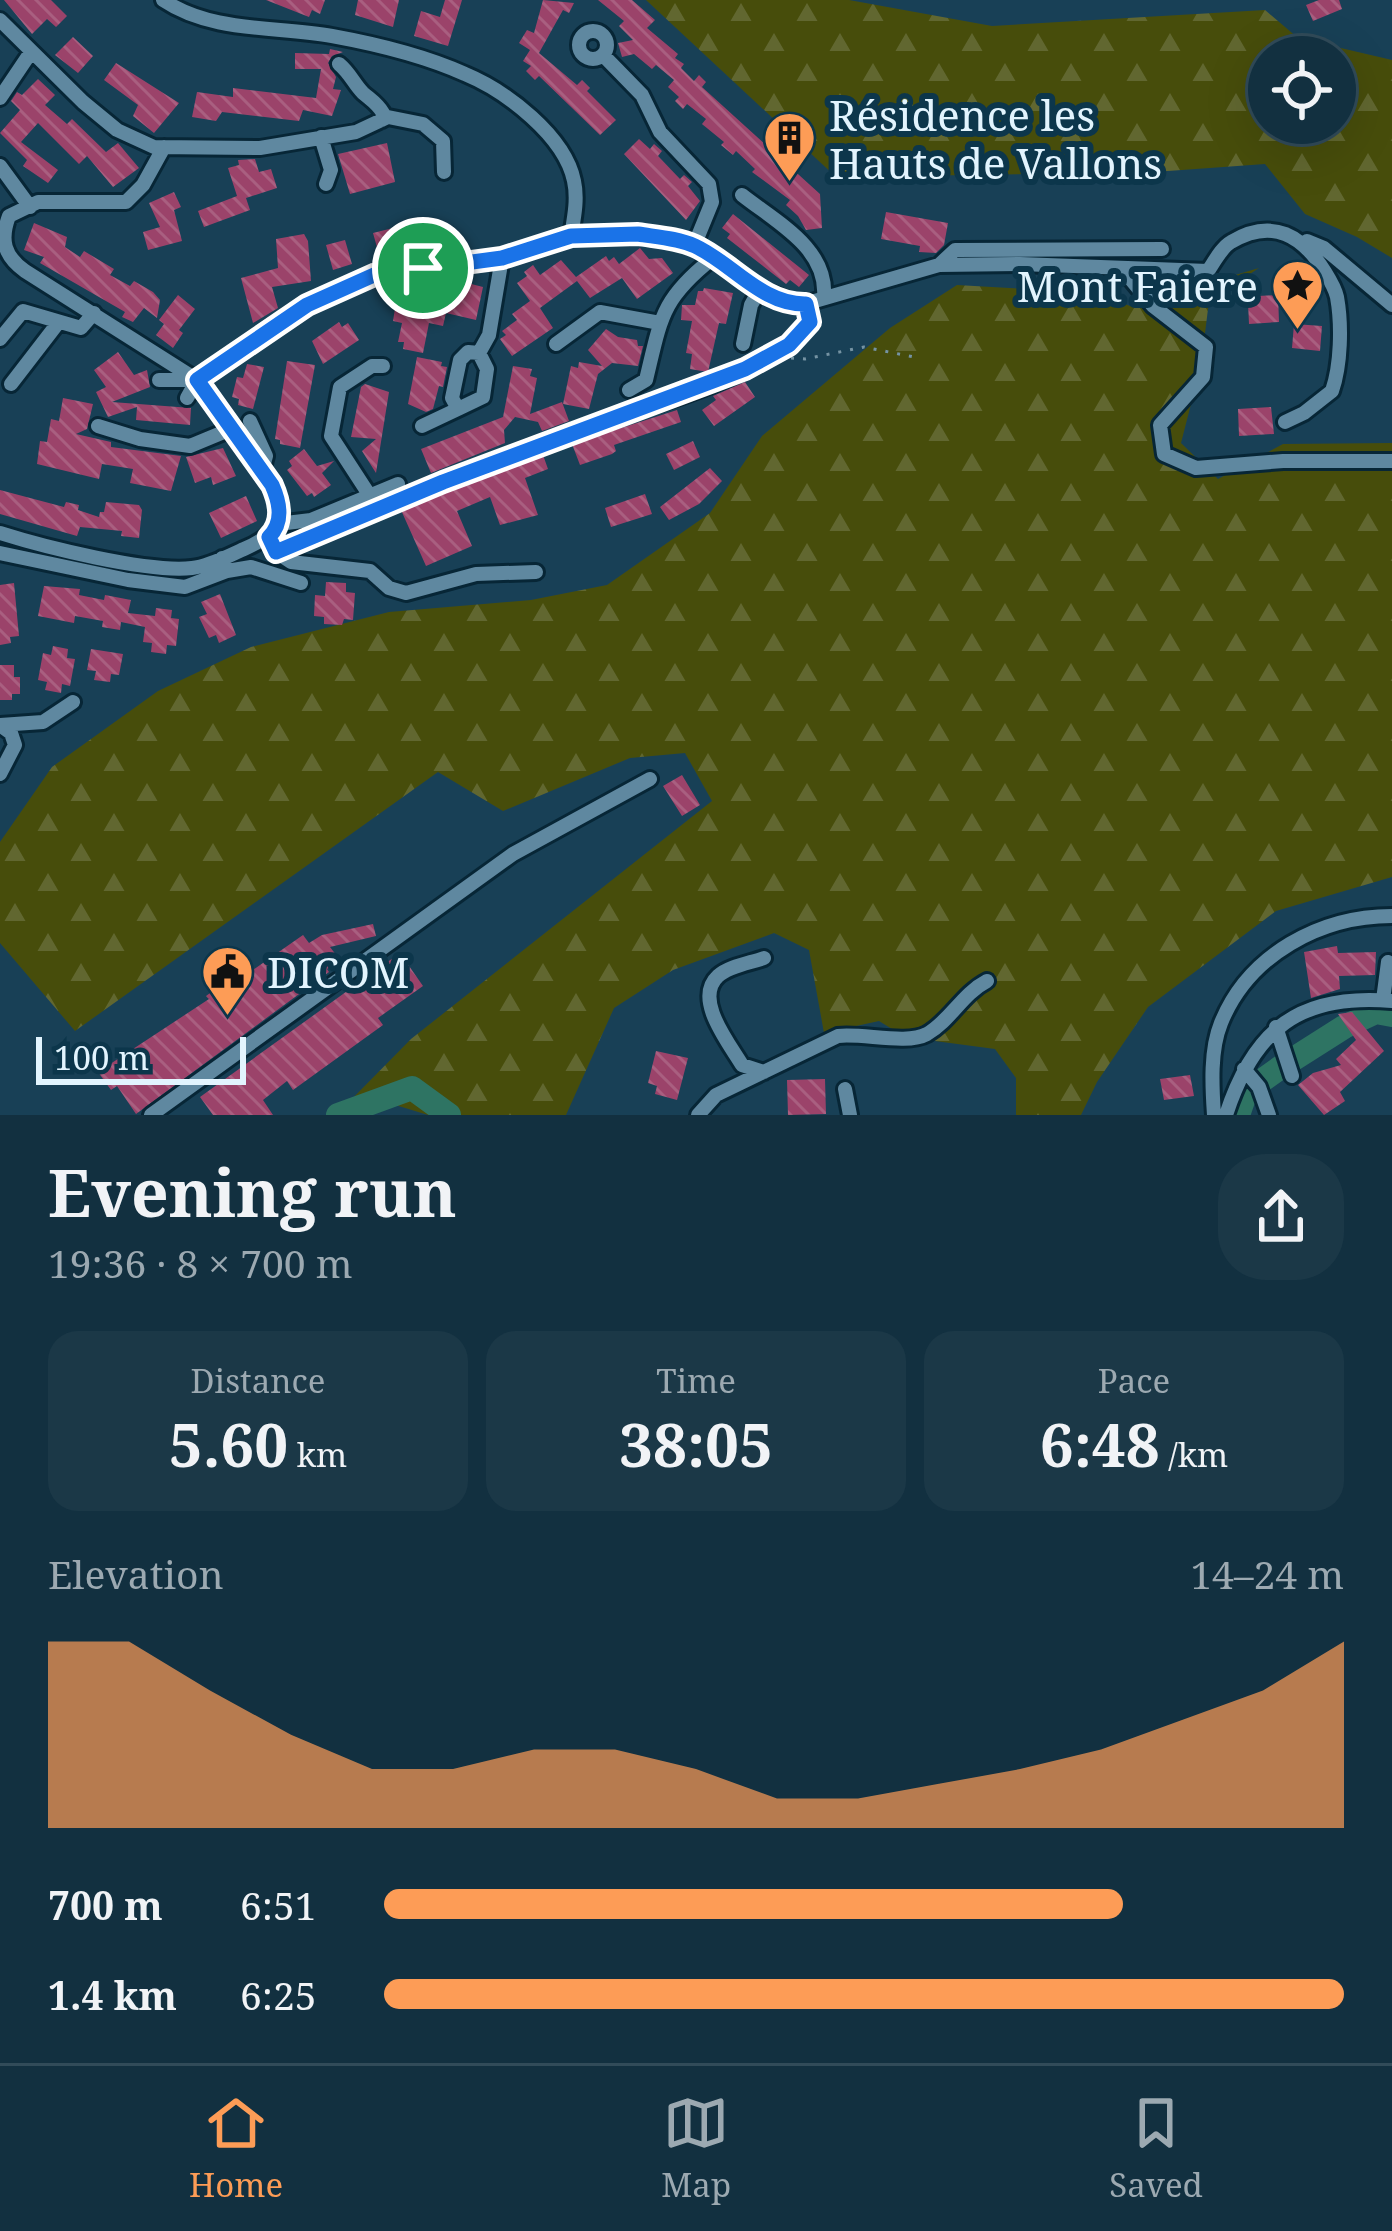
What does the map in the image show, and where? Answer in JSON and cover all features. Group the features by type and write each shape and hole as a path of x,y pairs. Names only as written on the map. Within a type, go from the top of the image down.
{"street":[{"path":"163,0 194,16 359,42 467,74 488,86 555,143 568,165 576,200 571,236"},
{"path":"194,16 201,0"},
{"path":"0,20 117,130 154,148 241,149 356,132 379,121 423,124 443,140 444,172"},
{"path":"0,98 31,52"},
{"path":"603,55 642,95 660,132 710,184 712,202 694,246"},
{"path":"339,64 353,75 360,91 376,101 383,113 379,121"},
{"path":"321,137 332,170 326,184"},
{"path":"164,147 126,202 60,201 9,216 1,239 4,251 25,271 197,380 279,501 276,552"},
{"path":"3,172 30,207"},
{"path":"742,195 814,253 822,269 824,297"},
{"path":"187,398 197,380 335,290 397,271 502,258 571,236 638,234 694,246 760,289 788,303 806,304 939,265 1208,271 1228,243 1280,232 1324,248 1392,305"},
{"path":"1285,422 1332,391 1338,321 1334,287 1297,236"},
{"path":"939,265 956,250 1162,249"},
{"path":"479,353 489,334 502,258"},
{"path":"629,390 646,380 666,305 679,286 713,258"},
{"path":"1124,271 1154,306 1206,346 1203,377 1160,424 1164,454 1196,468 1283,461 1392,461"},
{"path":"743,344 751,305 760,289"},
{"path":"276,552 443,482 705,386 771,356 810,322 806,304"},
{"path":"0,339 23,311 81,328 94,313"},
{"path":"556,344 600,312 660,323"},
{"path":"11,384 58,323"},
{"path":"458,410 452,398 460,360 468,352 479,353"},
{"path":"422,426 483,397 487,369 479,353"},
{"path":"370,496 331,436 340,387 373,366 383,366"},
{"path":"159,380 197,380"},
{"path":"250,421 266,456 262,471"},
{"path":"98,426 140,439 190,446 231,429"},
{"path":"0,554 184,587 274,530 398,484"},
{"path":"0,533 149,565 251,567 301,583"},
{"path":"276,552 292,562 370,571 389,588 406,593 476,574 536,572"},
{"path":"0,725 44,722 73,702"},
{"path":"0,725 15,745 0,774"},
{"path":"151,1115 513,854 650,779"},
{"path":"1214,1115 1212,1080 1220,1024 1242,988 1278,950 1319,928 1365,916 1392,916"},
{"path":"764,958 722,973 713,981 710,1003 742,1064 764,1072"},
{"path":"1226,1115 1252,1078 1276,1027 1344,1001 1388,1001 1388,962"},
{"path":"698,1115 716,1095 838,1036 912,1039 926,1034 986,981"},
{"path":"1276,1027 1292,1076"},
{"path":"1252,1078 1269,1115"},
{"path":"845,1089 850,1115"}],"path":[{"path":"771,356 805,359 864,346 920,358"}],"green space":[{"path":"646,0 849,0 992,26 1265,10 1296,36 1248,36 1248,144 1356,144 1356,52 1392,60 1392,258 1305,214 1265,164 1154,172 836,177"},
{"path":"1259,268 1209,301 1201,365 1181,443 1218,479 1283,444 1392,443 1392,877 1276,911 1148,1007 1097,1082 1081,1115 1016,1115 1016,1078 995,1049 905,1037 879,1021 824,1033 809,950 774,933 673,970 614,1008 566,1115 428,1115 389,1103 343,1108 411,1039 712,801 685,753 630,758 503,811 438,772 75,1031 0,943 0,842 52,767 158,691 251,647 389,612 531,600 607,585 710,513 762,436 890,328 957,285 1097,293 1130,306"}],"building":[{"path":"4,0 51,0 67,16 56,27 47,19 32,34"},
{"path":"266,0 325,0 320,14 312,10 309,17"},
{"path":"358,0 399,0 393,27 355,15"},
{"path":"445,0 462,0 448,46 414,36 421,11 440,17"},
{"path":"543,0 574,3 569,13 563,10 539,53 577,85 582,80 616,120 600,135 539,76 535,80 526,71 531,66 523,61 530,50 519,43 527,30 534,33"},
{"path":"598,0 632,0 655,20 647,28 678,54 675,58 684,64 681,68 694,81 699,75 706,82 702,87 820,194 822,228 806,230 786,205 790,200 752,172 755,169 736,151 733,155 721,145 724,142 702,124 706,119 675,101 679,97 668,87 674,80 634,54 622,57 618,43 633,40 619,26 624,21"},
{"path":"1339,0 1342,9 1313,21 1306,5"},
{"path":"73,37 93,56 78,73 55,55"},
{"path":"330,49 343,52 328,63 336,77 333,89 341,90 332,116 303,110 299,121 222,112 216,121 192,117 197,92 233,97 233,88 316,98 321,69 295,69 295,53 329,54"},
{"path":"116,63 179,103 154,133 133,116 138,105 104,80"},
{"path":"38,79 55,95 45,105 67,124 72,119 106,152 118,143 139,168 113,187 87,156 79,164 38,123 21,142 58,170 48,183 23,166 27,160 0,133 20,110 11,101 17,92 22,95"},
{"path":"639,139 650,149 654,144 662,151 658,156 680,179 684,175 692,182 688,186 700,201 686,220 624,154"},
{"path":"387,143 395,182 350,194 338,154"},
{"path":"255,159 259,172 271,169 277,188 246,198 250,210 204,227 198,211 237,196 228,168 239,165 238,160"},
{"path":"174,192 181,207 174,210 182,241 148,250 143,232 160,227 149,203"},
{"path":"886,212 948,223 944,245 936,253 919,252 920,246 881,239"},
{"path":"733,214 809,275 799,287 790,280 786,284 727,238 730,234 722,228"},
{"path":"34,223 67,237 65,247 80,257 84,251 114,269 110,275 153,292 160,300 157,318 144,308 133,322 122,317 125,312 40,263 44,257 24,250"},
{"path":"397,227 399,236 406,235 410,252 380,258 373,233"},
{"path":"304,234 311,281 272,287 278,308 253,323 241,278 278,268 276,239"},
{"path":"345,240 352,264 333,270 326,245"},
{"path":"640,248 649,259 662,258 673,273 637,299 622,278 590,298 577,281 540,308 553,328 512,356 500,339 506,335 502,331 517,320 512,314 530,301 517,283 527,276 524,272 533,265 540,275 561,260 576,277 606,256 619,264"},
{"path":"444,277 483,287 476,320 446,313 443,326 429,323 423,353 403,349 404,342 398,342 402,323 393,321 397,296 434,303"},
{"path":"698,291 733,293 726,324 719,323 708,372 690,369 692,354 686,353 692,321 681,320 682,305 695,305"},
{"path":"178,295 195,309 179,330 183,333 173,348 156,335 164,324 159,320"},
{"path":"1278,295 1279,322 1249,324 1248,303 1258,303 1258,296"},
{"path":"339,322 342,327 348,323 359,340 323,364 312,341"},
{"path":"1294,324 1322,326 1320,351 1292,348"},
{"path":"606,329 643,346 638,366 612,363 598,374 589,409 563,404 571,366 578,368 579,362 602,366 588,350"},
{"path":"118,352 134,375 147,370 150,387 112,402 191,408 190,425 136,420 137,407 108,417 96,392 106,387 94,370"},
{"path":"417,357 447,367 433,409 426,412 408,404"},
{"path":"287,361 315,365 300,448 275,439"},
{"path":"247,364 264,367 253,409 238,405 239,399 232,397 237,377 243,378"},
{"path":"513,366 532,369 530,376 537,378 530,414 562,402 569,421 542,431 538,422 515,417 504,430 505,443 431,473 421,449 503,417"},
{"path":"745,382 755,397 714,426 702,410 716,400 713,396"},
{"path":"365,384 389,392 376,473 362,451 376,439 351,437"},
{"path":"63,398 93,404 87,429 76,434 111,442 111,447 181,456 171,491 130,483 133,469 102,464 99,479 37,464 40,441 47,442 51,419 59,421"},
{"path":"1271,407 1274,434 1239,436 1238,409"},
{"path":"677,410 681,422 614,445 612,454 580,465 572,444"},
{"path":"693,441 700,457 674,470 666,454"},
{"path":"223,448 236,476 213,485 211,477 195,483 186,457"},
{"path":"304,449 317,466 334,461 322,473 331,485 314,497 312,493 307,496 287,470 292,466 289,461"},
{"path":"543,455 548,469 525,478 538,515 500,525 490,497 457,511 472,546 426,566 401,510"},
{"path":"710,468 722,481 699,504 669,520 660,507"},
{"path":"0,490 64,507 66,502 79,505 78,510 99,517 106,502 139,505 139,538 121,536 122,531 80,527 77,536 0,514"},
{"path":"645,494 652,514 611,527 605,508"},
{"path":"246,496 257,521 221,538 209,513"},
{"path":"326,582 346,583 346,592 355,593 353,620 324,624 324,617 314,616 315,595 325,596"},
{"path":"14,583 19,636 0,645 0,585"},
{"path":"44,586 80,589 79,595 104,600 105,595 131,600 128,613 155,616 156,608 172,610 171,618 179,619 176,646 167,645 166,654 151,652 152,643 143,642 145,627 121,622 120,630 75,616 74,623 38,616"},
{"path":"220,594 236,635 219,643 216,635 209,638 199,617 207,614 201,602"},
{"path":"53,646 68,649 67,658 75,659 70,686 62,684 61,693 45,690 47,682 38,680 43,653 51,655"},
{"path":"91,649 123,654 119,675 111,674 110,682 94,680 96,671 87,670"},
{"path":"0,665 14,665 14,677 20,677 20,694 12,694 12,700 0,700"},
{"path":"682,775 700,805 682,816 663,786"},
{"name":"DICOM","path":"373,924 376,936 330,947 340,960 329,972 136,1114 117,1086 111,1090 98,1072 209,999 206,996 232,977 237,981 303,935 309,943 322,935"},
{"path":"1337,946 1338,953 1376,952 1375,975 1339,976 1340,989 1311,998 1304,952"},
{"name":"DICOM","path":"400,953 423,986 378,1018 383,1025 293,1090 287,1081 263,1100 273,1115 213,1115 200,1097"},
{"path":"1352,1012 1384,1051 1340,1092 1345,1101 1324,1115 1298,1085 1313,1073 1341,1065 1336,1059 1356,1040 1338,1014"},
{"path":"656,1051 688,1058 677,1100 655,1094 657,1086 648,1083"},
{"path":"1190,1075 1194,1096 1164,1100 1160,1079"},
{"path":"825,1079 826,1114 788,1115 787,1080"}],"waterway":[{"path":"1238,1115 1246,1092 1281,1067 1376,1012 1392,1015"},
{"path":"338,1115 412,1088 449,1115"}],"place":[{"name":"Résidence les Hauts de Vallons","path":"790,184"},
{"name":"Mont Faiere","path":"1297,331"},
{"name":"DICOM","path":"228,1017"}],"route":[{"path":"638,234 696,247 755,287 788,303 806,304 810,322 789,345 745,369 443,482 276,552 269,537 279,522 279,501 272,485 197,380 335,290 374,275 423,268 502,258 571,236 638,234"}]}
